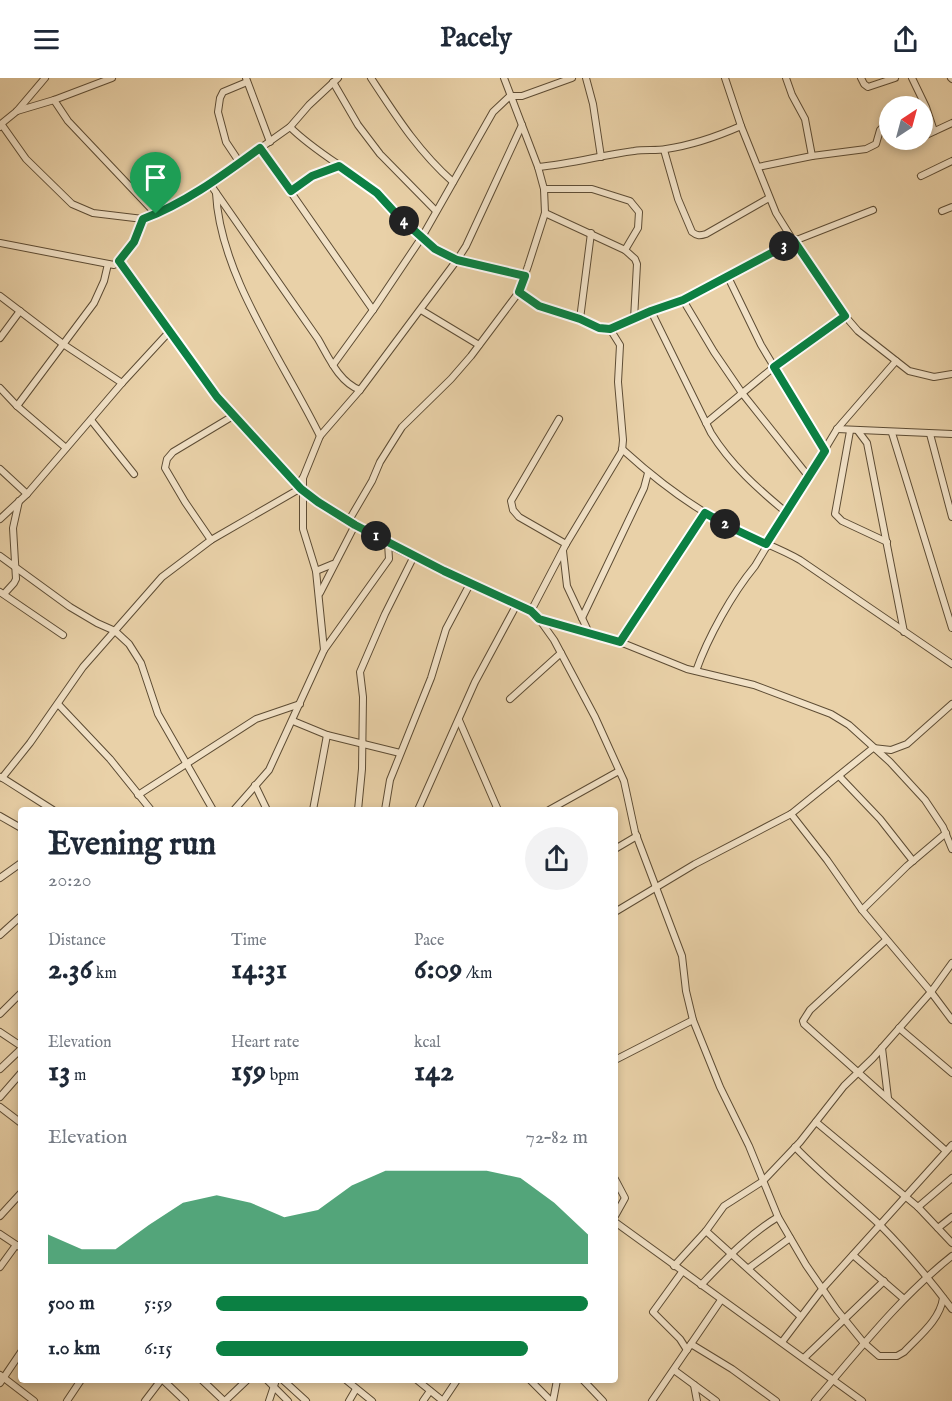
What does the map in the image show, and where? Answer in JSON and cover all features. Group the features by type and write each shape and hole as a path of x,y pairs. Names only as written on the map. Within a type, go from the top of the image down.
{"street":[{"path":"45,78 17,111 1,125 26,159 72,204 93,213 143,219 156,214 210,184 270,142 290,127 335,80 358,125 380,154 436,211"},
{"path":"17,111 112,78"},
{"path":"371,78 417,146 430,162 453,182"},
{"path":"320,593 380,462 402,427 451,379 479,345 519,292 525,276 545,213 543,189 538,167 504,78"},
{"path":"333,365 422,237 493,112 510,96 522,96 572,78"},
{"path":"586,78 593,104 601,157"},
{"path":"725,78 741,126 776,213 845,316 858,331 909,371 922,376 934,377 952,374"},
{"path":"786,78 805,119 812,156"},
{"path":"861,78 868,87 895,78"},
{"path":"912,78 926,107 934,131 952,123"},
{"path":"240,163 222,133 218,112 220,98 224,92 246,80 270,142"},
{"path":"54,100 68,121 156,214"},
{"path":"324,650 320,593 303,529 300,488 303,478 320,436 360,390 466,246 522,125"},
{"path":"538,167 579,162 635,150 664,150 708,140 741,126"},
{"path":"290,127 307,143 377,193 435,249 457,260 525,276"},
{"path":"758,167 872,147 876,144 879,134"},
{"path":"260,148 373,310"},
{"path":"664,150 678,199 692,232 696,235 706,234 769,198"},
{"path":"921,176 952,161"},
{"path":"291,191 312,176 339,166"},
{"path":"210,184 318,339 348,386 351,401"},
{"path":"543,189 592,189 630,201 639,212 638,228 625,250"},
{"path":"216,193 218,215 226,246 255,318 302,398 320,436"},
{"path":"942,212 952,207"},
{"path":"519,292 539,306 580,319 599,328 610,329 683,300 794,241 873,210"},
{"path":"545,213 625,250 635,259 637,264 634,319"},
{"path":"0,243 114,265 134,242 143,219"},
{"path":"580,319 591,233"},
{"path":"119,261 233,416 300,488 352,524 531,611 539,619 561,653 595,717 624,782 631,819 682,956 686,991 693,1020 720,1087 778,1217 790,1238 844,1318 863,1342 879,1356 897,1356 904,1352 937,1316 942,1307 943,1298"},
{"path":"17,406 93,303 104,281 108,264"},
{"path":"728,277 761,345 825,451"},
{"path":"0,296 63,344 122,383"},
{"path":"683,300 742,393 809,477"},
{"path":"421,310 479,345"},
{"path":"0,338 20,311"},
{"path":"651,311 722,451 741,473 787,513"},
{"path":"706,423 774,367 845,316"},
{"path":"531,611 622,449 618,375 620,345 610,329"},
{"path":"0,519 27,494 169,332"},
{"path":"696,672 703,653 740,584 755,566 766,544 837,429 896,362"},
{"path":"348,386 360,390"},
{"path":"0,388 17,406 66,448"},
{"path":"211,540 165,468 167,459 173,453 233,416"},
{"path":"559,419 511,501 513,510 519,517 565,547"},
{"path":"91,420 134,474"},
{"path":"837,429 952,434"},
{"path":"850,431 835,514 842,521 887,542"},
{"path":"858,431 867,443 904,633"},
{"path":"815,432 832,440"},
{"path":"867,443 874,432"},
{"path":"892,433 952,628"},
{"path":"930,434 952,517"},
{"path":"622,449 688,504 800,560 952,664"},
{"path":"0,469 27,494"},
{"path":"582,618 640,498 648,473"},
{"path":"48,807 1,777 30,743 83,667 162,577 211,540 300,488"},
{"path":"19,501 13,528 14,583 2,593 63,635"},
{"path":"620,642 705,513"},
{"path":"388,543 389,559"},
{"path":"237,807 268,770 293,721 324,650 396,547"},
{"path":"565,547 567,586 589,633"},
{"path":"0,556 70,607 115,631 129,644 141,663 158,714 211,807"},
{"path":"358,807 362,769 363,697 360,672 399,583 414,556"},
{"path":"316,571 333,564"},
{"path":"386,807 390,780 431,678 446,629 471,582"},
{"path":"419,807 486,660 517,604"},
{"path":"539,619 620,642 696,672 754,685 831,714 849,725 890,762 925,800 946,833 952,849"},
{"path":"510,699 561,653"},
{"path":"58,704 110,759 148,807"},
{"path":"138,795 256,719 300,704"},
{"path":"618,910 656,886 791,814 873,748 891,750 907,744 952,705"},
{"path":"459,720 497,807"},
{"path":"293,721 327,735 400,753"},
{"path":"314,807 327,735"},
{"path":"554,807 619,771"},
{"path":"839,776 880,819 913,861"},
{"path":"255,785 266,807"},
{"path":"791,814 817,846 862,910 932,992 952,1020"},
{"path":"0,816 18,826"},
{"path":"862,910 946,833"},
{"path":"618,847 637,836"},
{"path":"0,878 18,864"},
{"path":"0,935 18,921"},
{"path":"886,940 802,1020 946,1151"},
{"path":"674,1266 706,1231 724,1206 763,1181 795,1147 844,1086 932,992 952,963"},
{"path":"0,1014 18,996"},
{"path":"618,1058 693,1020"},
{"path":"899,1028 952,1073"},
{"path":"0,1032 18,1046"},
{"path":"882,1048 888,1099"},
{"path":"0,1069 18,1051"},
{"path":"0,1097 18,1076"},
{"path":"0,1107 18,1121"},
{"path":"816,1122 918,1207 952,1243"},
{"path":"782,1342 823,1288 952,1145"},
{"path":"795,1147 880,1225 952,1309"},
{"path":"918,1207 952,1178"},
{"path":"618,1185 625,1198 618,1211"},
{"path":"0,1216 18,1196"},
{"path":"701,1286 732,1252 760,1228 778,1217"},
{"path":"938,1228 952,1217"},
{"path":"618,1224 862,1401"},
{"path":"706,1231 732,1252 800,1317"},
{"path":"0,1234 18,1246 0,1267"},
{"path":"749,1268 790,1238"},
{"path":"853,1255 904,1299"},
{"path":"815,1401 863,1342 926,1276 952,1256"},
{"path":"682,1272 653,1312 689,1347 732,1369 776,1401"},
{"path":"804,1358 884,1281"},
{"path":"652,1401 721,1300"},
{"path":"18,1356 1,1378 34,1401"},
{"path":"674,1370 716,1401"},
{"path":"67,1401 79,1383"},
{"path":"145,1401 160,1383"},
{"path":"165,1383 185,1401"},
{"path":"205,1383 225,1401 244,1383"},
{"path":"269,1401 274,1383"},
{"path":"274,1383 288,1401"},
{"path":"286,1383 306,1401"},
{"path":"349,1383 372,1401"},
{"path":"421,1383 443,1401 455,1383"},
{"path":"533,1383 551,1401 556,1383"},
{"path":"586,1383 603,1401"},
{"path":"694,1384 697,1401"},
{"path":"349,1401 356,1389"},
{"path":"423,1401 430,1391"}],"route":[{"path":"260,148 291,191 312,176 339,166 377,193 398,216 447,257 525,276 519,292 530,301 599,328 610,329 683,300 794,241 845,316 774,367 825,451 766,544 705,513 620,642 539,619 531,611 444,571 348,522 301,489 248,433 217,397 119,261 134,242 143,219 156,214 210,184 260,148"}]}
